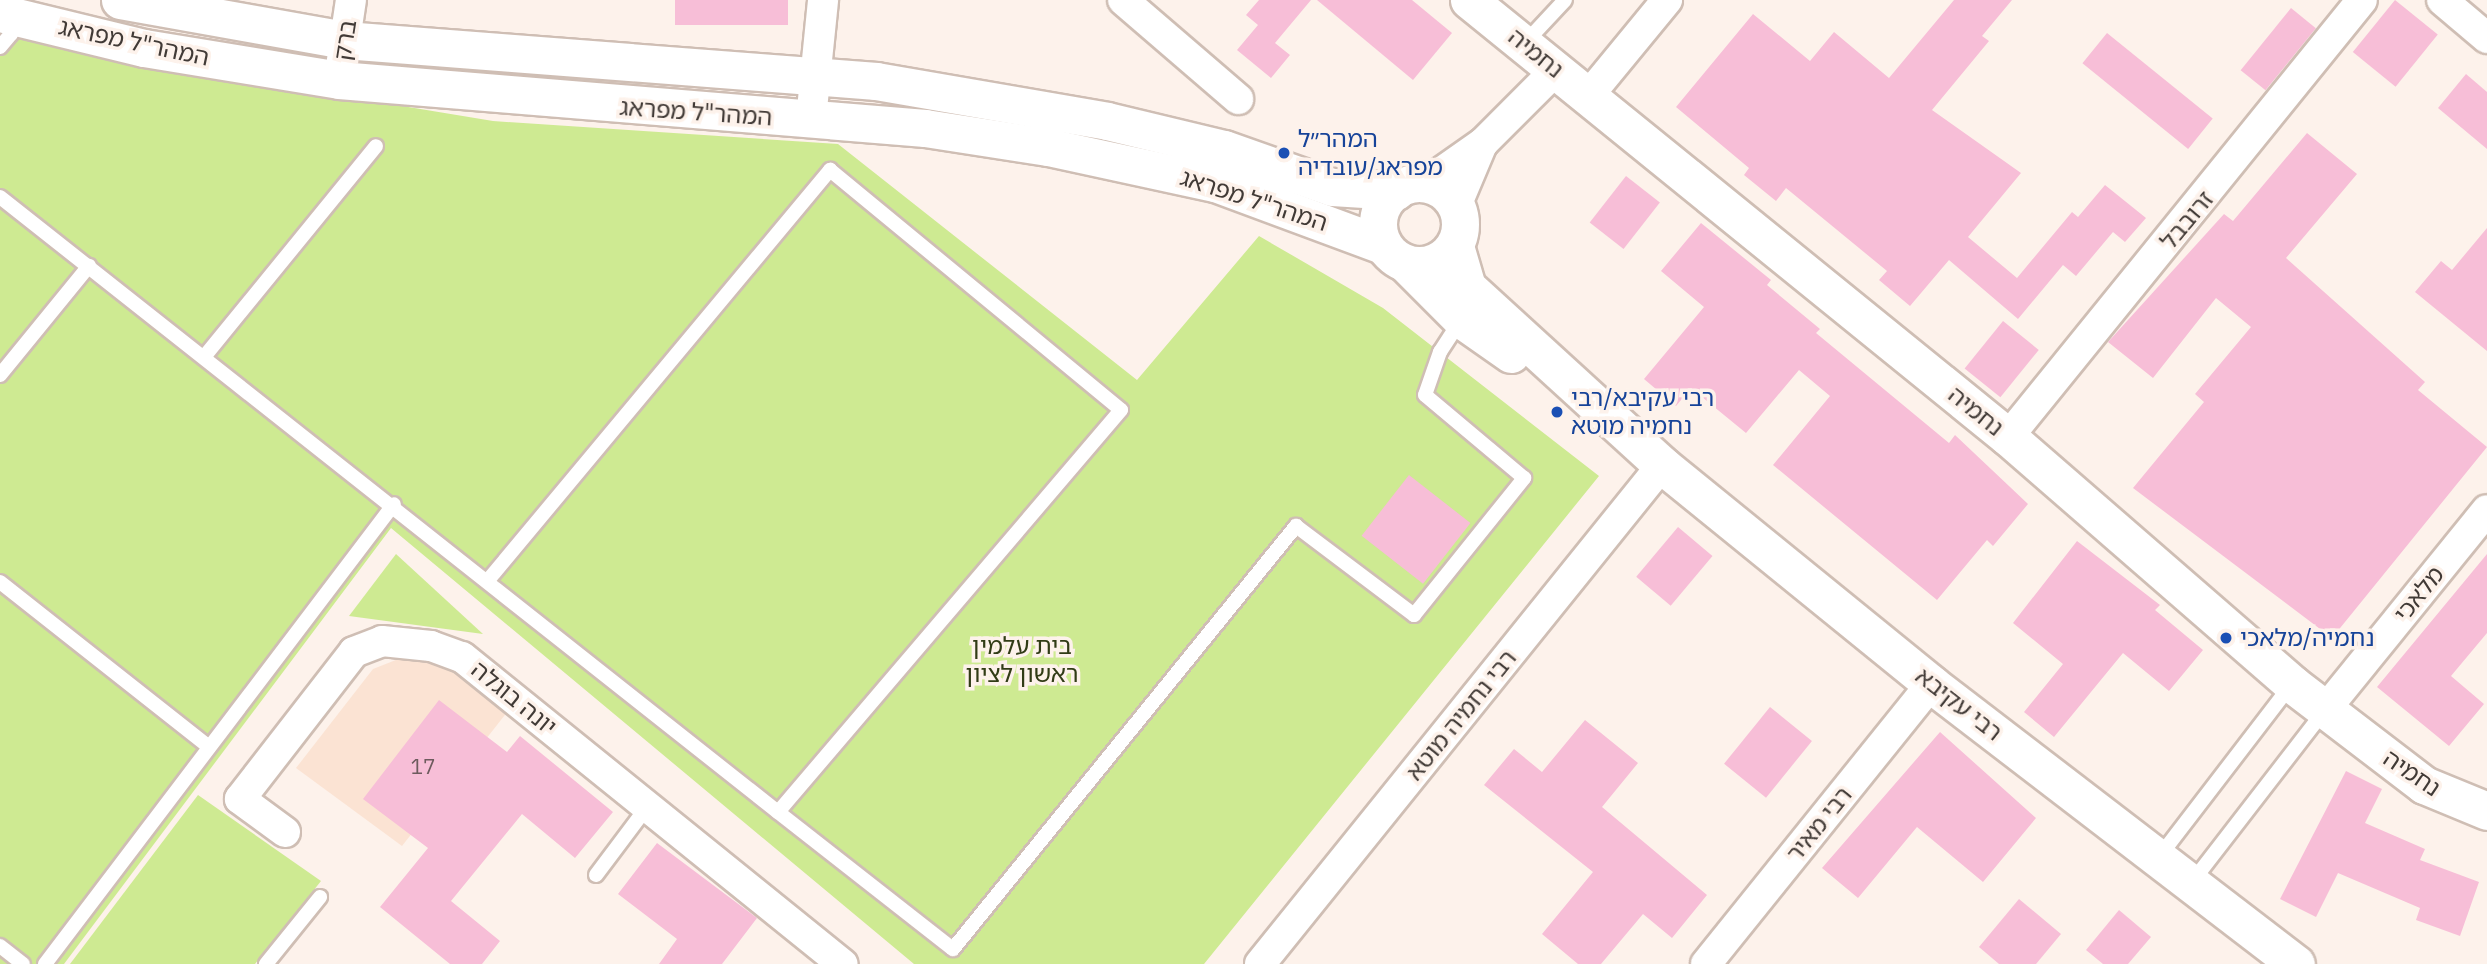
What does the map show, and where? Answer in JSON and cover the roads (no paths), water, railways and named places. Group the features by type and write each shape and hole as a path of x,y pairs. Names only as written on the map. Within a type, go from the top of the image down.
{"street":[{"name":"המהר\"ל מפראג","path":"120,0 344,40 815,76 1001,100 1224,149 1332,187 1411,187"},
{"name":"ברק","path":"338,80 351,0"},
{"path":"811,120 823,0"},
{"path":"1123,0 1238,99"},
{"name":"נחמיה","path":"1469,0 2008,436 2292,684 2424,785 2487,811"},
{"path":"1589,95 1667,0"},
{"name":"זרובבל","path":"2008,436 2362,0"},
{"path":"2442,0 2487,38"},
{"name":"המהר\"ל מפראג","path":"4,25 338,80 925,128 1176,174 1241,191 1394,254 1461,319 1630,436"},
{"path":"1455,246 1433,263 1394,254 1378,218 1411,187 1483,143 1556,70"},
{"path":"1483,143 1457,206 1455,246 1467,287 1630,436"},
{"path":"1411,187 1457,206"},
{"name":"רבי עקיבא","path":"1630,436 1931,684 2296,964"},
{"name":"רבי נחמיה מוטא","path":"1259,964 1662,465"},
{"name":"מלאכי","path":"2325,710 2487,510"},
{"name":"יונה בוגלה","path":"285,832 240,800 354,652 382,641 431,646 462,657 842,964"},
{"name":"רבי מאיר","path":"1706,964 1931,684"}],"lane":[{"path":"1524,44 1565,0"},
{"path":"204,357 376,146"},
{"path":"489,579 830,170 1121,410 778,813"},
{"path":"0,197 394,504 778,813 953,949 1296,526 1414,615 1524,478 1425,394 1440,352 1461,319"},
{"path":"0,375 89,266"},
{"path":"45,964 394,504"},
{"path":"0,582 209,747"},
{"path":"2159,857 2292,684"},
{"path":"2192,882 2325,710"},
{"path":"596,875 647,807"},
{"path":"265,964 320,897"},
{"path":"0,946 23,964"}],"place":[{"name":"המהר״ל מפראג/עובדיה","path":"1284,153"},
{"name":"רבי עקיבא/רבי נחמיה מוטא","path":"1557,412"},
{"name":"נחמיה/מלאכי","path":"2226,638"}],"park label":[{"name":"בית עלמין ראשון לציון","path":"1022,660"}]}
